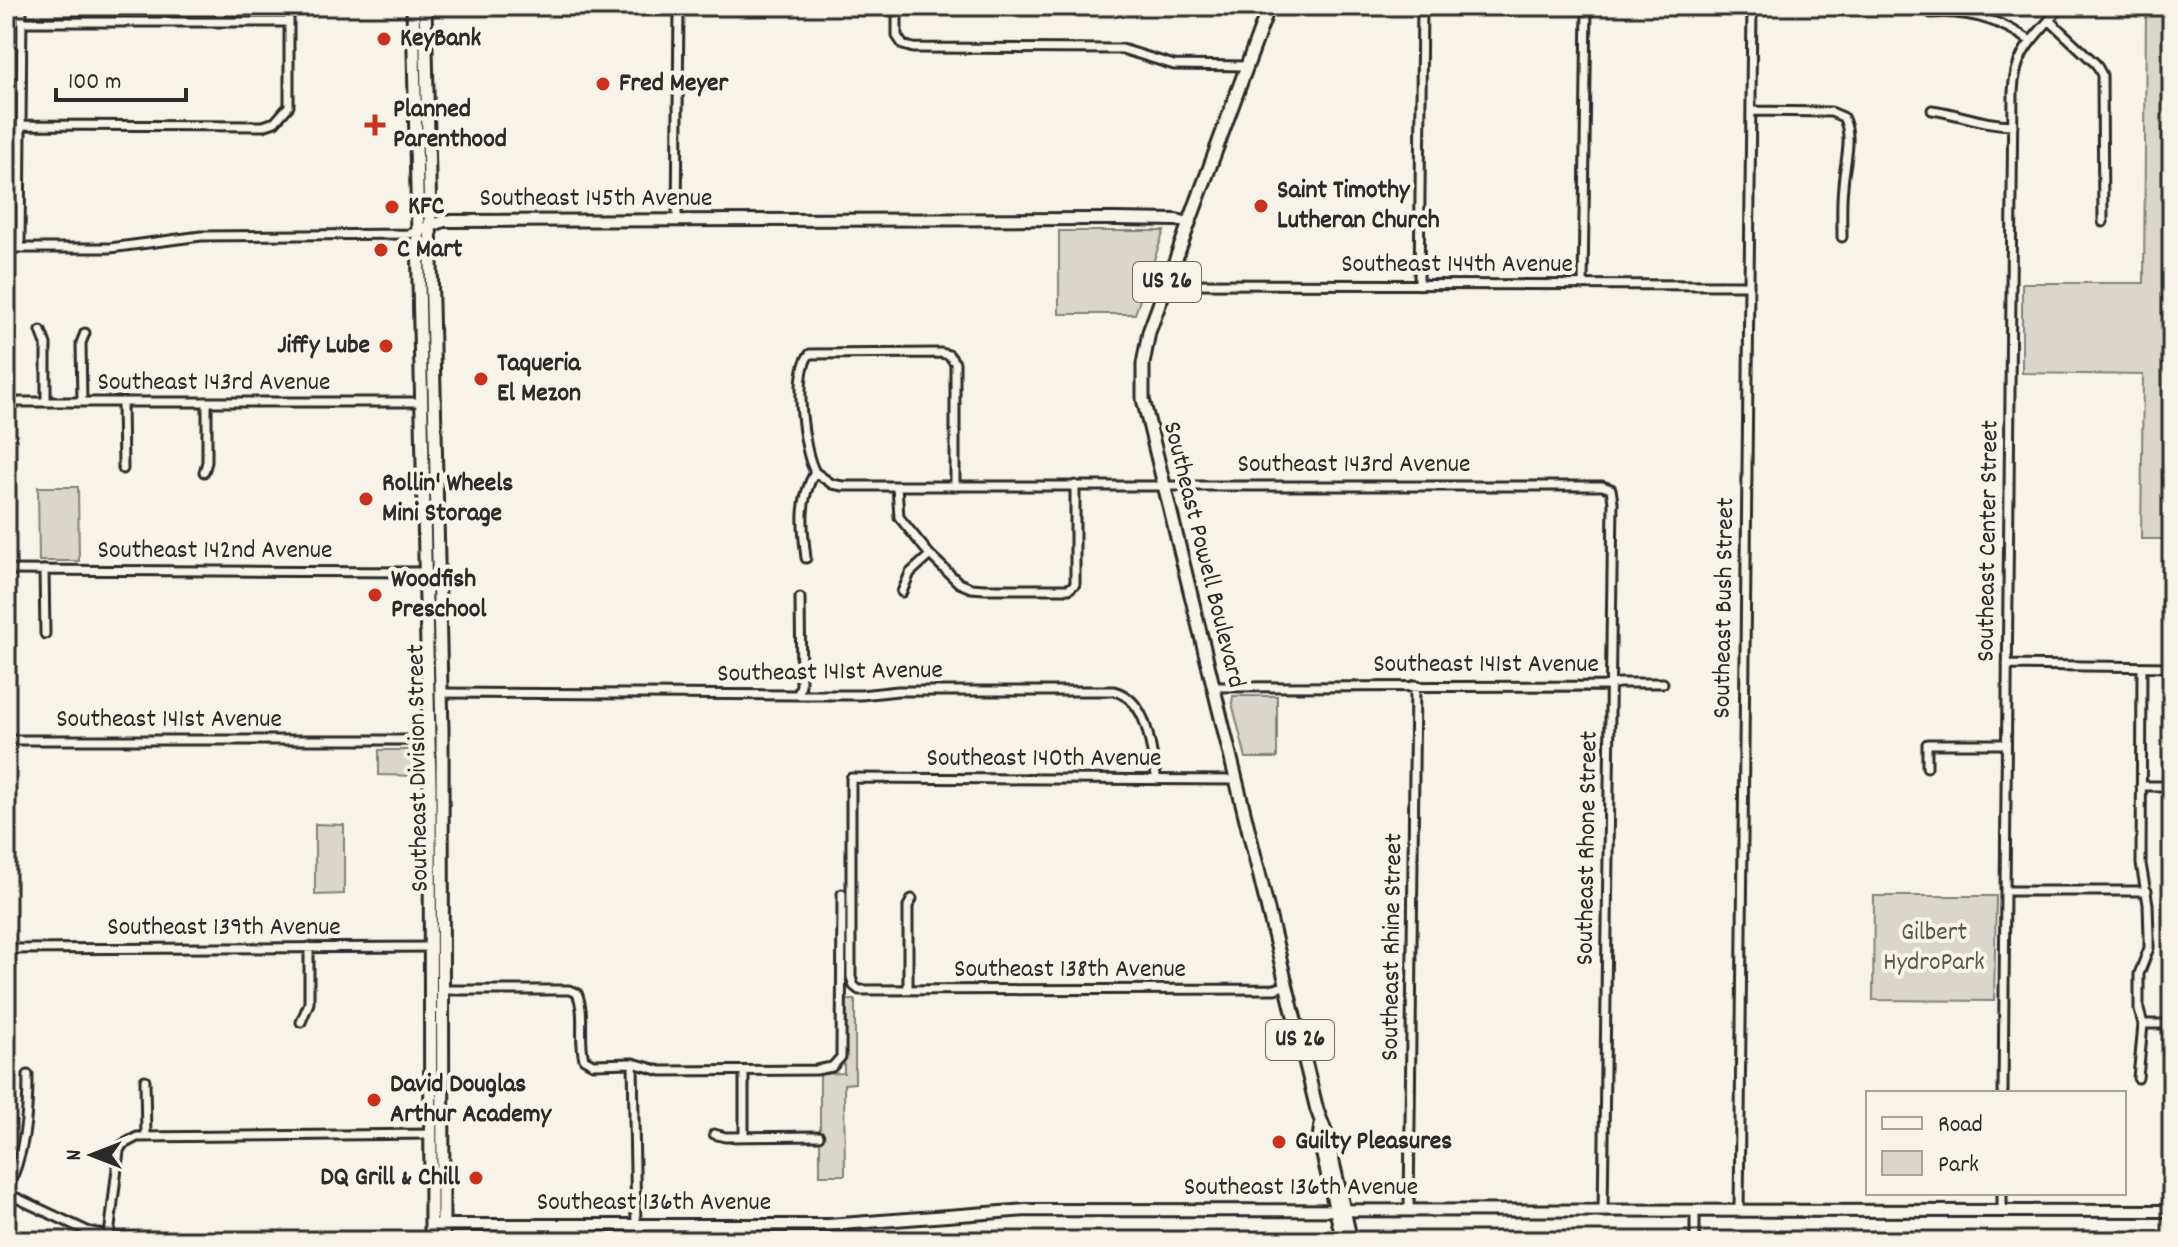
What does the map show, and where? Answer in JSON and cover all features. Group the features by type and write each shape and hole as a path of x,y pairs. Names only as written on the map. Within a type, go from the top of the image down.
{"main road":[{"name":"Southeast Division Street","path":"413,6 427,690 437,948 443,990 437,1225 431,1241"},
{"name":"Southeast Division Street","path":"425,6 442,782 431,1134 437,1225 443,1241"},
{"name":"Southeast Powell Boulevard","path":"1269,6 1149,332 1143,373 1146,416 1162,484 1321,1124 1327,1136 1343,1241"},
{"path":"422,402 428,411 435,443"},
{"path":"427,690 441,693"},
{"path":"429,740 435,742 437,769 442,782"},
{"name":"Southeast Powell Boulevard","path":"1340,1210 1351,1241"}],"street":[{"path":"20,248 22,6"},
{"path":"22,125 263,126 275,122 289,106 289,6"},
{"path":"677,221 679,6"},
{"path":"897,6 897,36 903,45 913,48 1122,49 1141,52 1174,65 1247,66"},
{"path":"1419,285 1422,6"},
{"path":"1583,285 1587,6"},
{"name":"Southeast Bush Street","path":"1739,1211 1752,6"},
{"name":"Southeast Center Street","path":"2003,1091 2014,75 2029,40 2061,6"},
{"path":"1931,13 1955,11 1987,19 2013,29 2029,40"},
{"path":"2049,20 2096,64 2102,75 2103,222"},
{"path":"22,22 289,22"},
{"path":"1932,110 1981,123 2013,125"},
{"path":"1751,111 1831,112 1843,117 1847,128 1842,237"},
{"name":"Southeast 145th Avenue","path":"6,248 110,248 201,236 409,234 444,221 1115,219 1189,223"},
{"name":"Southeast 144th Avenue","path":"1166,284 1749,285"},
{"path":"41,331 46,344 46,401"},
{"path":"82,402 81,343 85,333"},
{"path":"806,558 802,503 806,487 815,472 805,451 801,376 804,361 810,354 949,355 955,363 955,485"},
{"name":"Southeast 143rd Avenue","path":"6,402 422,402"},
{"path":"122,403 123,469"},
{"path":"204,472 207,462 207,403"},
{"name":"Southeast 143rd Avenue","path":"815,472 832,484 843,486 1162,484 1608,487"},
{"path":"897,486 899,517 930,555 959,583 971,588 1069,589 1075,584 1075,485"},
{"name":"Southeast Rhone Street","path":"1603,1211 1613,502 1612,491 1608,487"},
{"path":"902,592 910,573 930,555"},
{"name":"Southeast 142nd Avenue","path":"6,570 424,572"},
{"path":"44,570 45,634"},
{"path":"798,695 801,685 800,598"},
{"path":"2007,665 2172,667"},
{"path":"2138,1078 2143,1024 2139,1010 2139,974 2149,948 2147,891 2141,864 2142,667"},
{"name":"Southeast 141st Avenue","path":"1213,687 1663,683"},
{"name":"Southeast Rhine Street","path":"1409,1210 1415,685"},
{"name":"Southeast 141st Avenue","path":"441,693 861,695 898,691 1114,691 1131,699 1142,712 1157,780"},
{"name":"Southeast 141st Avenue","path":"6,740 429,740"},
{"path":"1927,767 1927,744 2006,744"},
{"name":"Southeast 140th Avenue","path":"854,986 851,977 851,778 1236,780"},
{"path":"2141,786 2172,786"},
{"path":"2005,891 2147,891"},
{"path":"443,990 569,990 577,993 581,1001 584,1059 593,1064 633,1063 661,1071 816,1070 832,1067 841,1057 842,894"},
{"path":"908,990 908,906 912,899"},
{"path":"301,1022 309,1006 309,947"},
{"name":"Southeast 139th Avenue","path":"6,949 437,948"},
{"name":"Southeast 138th Avenue","path":"854,986 859,990 908,990 1275,989 1287,985"},
{"path":"2143,1024 2172,1024"},
{"path":"633,1063 636,1225"},
{"path":"744,1071 744,1137"},
{"path":"28,1075 24,1142 6,1193 75,1226 109,1236 165,1241"},
{"path":"145,1080 146,1136"},
{"path":"109,1236 119,1151 129,1140 146,1136 431,1134"},
{"path":"714,1134 744,1137 819,1136"},
{"path":"2002,1195 2002,1211"},
{"name":"Southeast 136th Avenue","path":"437,1225 840,1225 998,1210 2172,1211"},
{"path":"1695,1210 1695,1241"}],"green space":[{"path":"2146,6 2172,6 2172,539 2141,539 2143,375 2022,373 2022,283 2144,283"},
{"path":"1059,231 1164,231 1135,314 1059,314"},
{"path":"38,487 78,487 79,561 39,561"},
{"path":"1233,696 1277,696 1277,758 1246,758 1232,703"},
{"path":"379,750 416,750 417,776 379,775"},
{"path":"315,824 344,825 344,894 315,895"},
{"name":"Gilbert HydroPark","path":"1874,896 1996,896 1994,1001 1873,1000"},
{"path":"844,1000 855,1000 855,1083 844,1084 845,1175 820,1175 820,1074 844,1073"}],"place":[{"name":"KeyBank","path":"384,39"},
{"name":"Fred Meyer","path":"603,84"},
{"name":"Planned Parenthood","path":"375,125"},
{"name":"Saint Timothy Lutheran Church","path":"1261,206"},
{"name":"KFC","path":"392,207"},
{"name":"C Mart","path":"381,250"},
{"name":"Jiffy Lube","path":"386,346"},
{"name":"Taqueria El Mezon","path":"481,379"},
{"name":"Rollin' Wheels Mini Storage","path":"366,499"},
{"name":"Woodfish Preschool","path":"375,595"},
{"name":"David Douglas Arthur Academy","path":"374,1100"},
{"name":"Guilty Pleasures","path":"1279,1142"},
{"name":"DQ Grill & Chill","path":"476,1178"}]}
